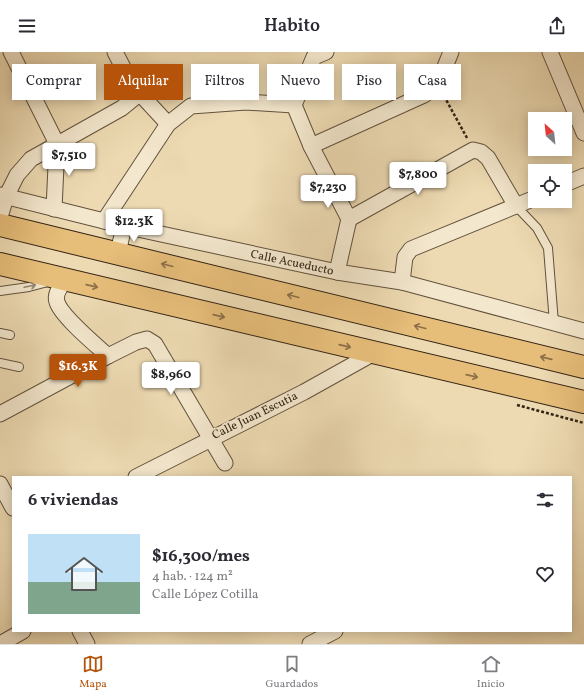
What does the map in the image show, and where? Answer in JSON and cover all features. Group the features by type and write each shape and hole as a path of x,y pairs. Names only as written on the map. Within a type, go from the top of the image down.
{"highway":[{"path":"0,226 118,253 584,367"},
{"path":"0,264 584,402"}],"street":[{"path":"11,52 57,144 54,209"},
{"path":"115,52 121,64"},
{"path":"326,52 314,57 294,105 311,146 349,219 337,272"},
{"path":"446,64 450,52"},
{"path":"550,52 584,133"},
{"path":"0,218 3,196 17,175 31,159 122,108 132,100"},
{"path":"145,100 168,124"},
{"path":"311,146 413,100"},
{"path":"104,222 168,124 191,106 246,102 294,105"},
{"path":"349,219 473,150 481,152 488,158 516,206"},
{"path":"572,181 584,176"},
{"name":"Calle Acueducto","path":"3,196 104,222 337,272 402,282 584,332"},
{"path":"402,282 405,257 411,249 528,201"},
{"path":"118,253 124,226"},
{"path":"63,279 57,293 56,302 62,312 108,356"},
{"path":"0,414 108,356 136,342 146,339 155,344 225,463"},
{"name":"Calle Juan Escutia","path":"138,476 304,392 374,353"},
{"path":"0,484 12,506"},
{"path":"0,644 21,632"},
{"path":"81,632 87,644"},
{"path":"310,644 334,632"}],"lane":[{"path":"516,206 537,228 548,248 554,323"},
{"path":"0,291 29,287 63,279"},
{"path":"0,333 10,335"},
{"path":"0,363 19,367"}],"path":[{"path":"446,100 473,150"}]}
